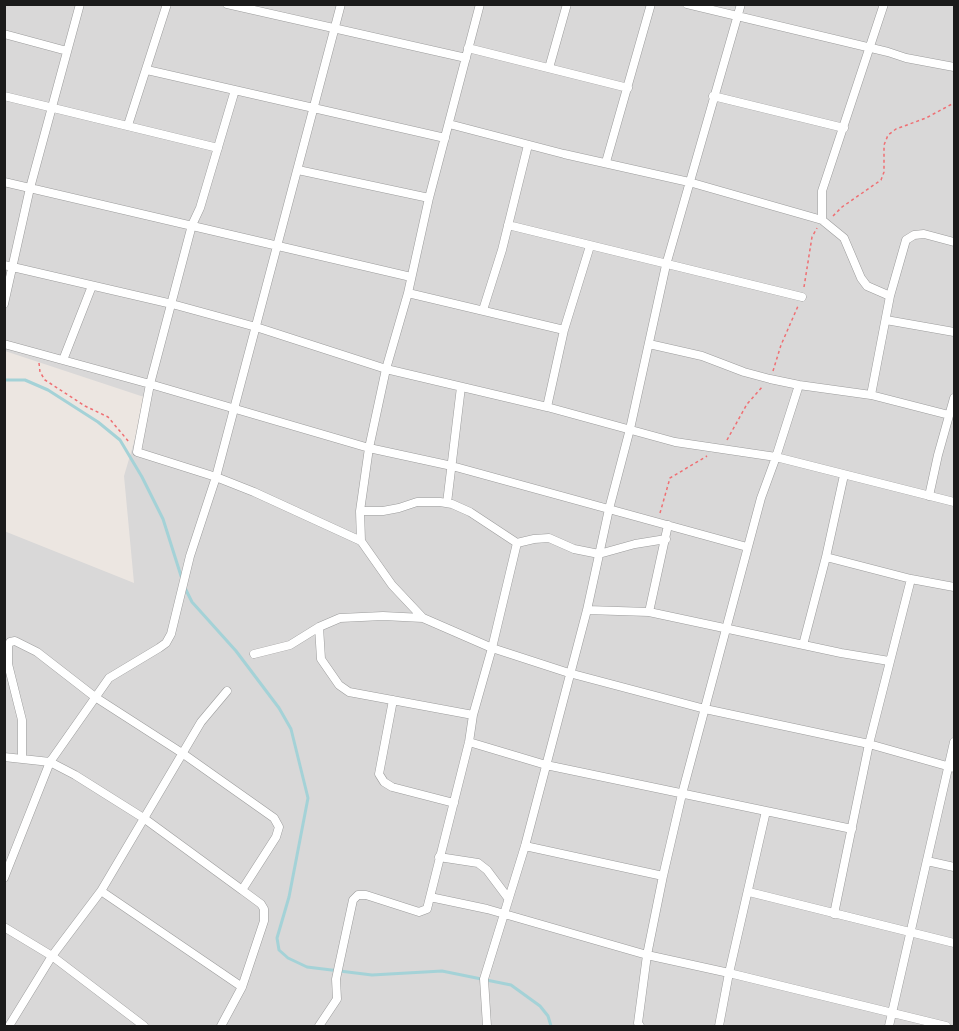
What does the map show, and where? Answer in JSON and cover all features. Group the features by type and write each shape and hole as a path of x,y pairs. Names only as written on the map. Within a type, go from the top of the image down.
{"street":[{"path":"4,304 9,266 80,4"},
{"path":"128,125 167,4"},
{"path":"227,4 261,8 466,58"},
{"path":"4,878 50,762 109,678 159,648 166,643 171,634 190,556 216,477 341,4"},
{"path":"361,541 360,511 369,448 386,369 408,293 429,198 480,4"},
{"path":"549,68 567,4"},
{"path":"606,162 651,4"},
{"path":"687,4 906,58 954,67"},
{"path":"487,1026 484,979 525,846 569,673 588,610 666,265 741,4"},
{"path":"824,221 822,191 884,4"},
{"path":"4,34 67,51"},
{"path":"468,48 628,88"},
{"path":"147,70 445,138"},
{"path":"235,90 200,208 192,225 150,384 137,452 216,477 287,506 361,541 392,585 423,618"},
{"path":"4,96 218,148"},
{"path":"713,96 844,128"},
{"path":"449,124 528,145 689,182 824,221 844,238 861,278 867,286 890,296"},
{"path":"483,310 528,145"},
{"path":"298,170 429,198"},
{"path":"4,182 411,277"},
{"path":"508,225 802,297"},
{"path":"871,395 890,296 906,240 914,235 924,234 954,242"},
{"path":"547,407 564,330 590,246"},
{"path":"9,266 172,304 256,327 386,369 547,407 675,442 776,457 954,502"},
{"path":"63,360 92,286"},
{"path":"408,293 564,330"},
{"path":"886,320 954,332"},
{"path":"4,344 369,448 452,466 747,547"},
{"path":"649,344 702,356 770,379 871,395 949,415"},
{"path":"640,1026 638,1023 647,955 682,794 760,498 799,385"},
{"path":"447,503 461,387"},
{"path":"928,496 954,398"},
{"path":"803,645 844,475"},
{"path":"360,511 393,510 417,502 447,503 470,512 517,543 549,538 574,549 599,555 666,539"},
{"path":"649,612 668,525"},
{"path":"319,1026 337,999 336,979 353,900 358,895 366,895 419,912 427,909 517,543"},
{"path":"826,557 910,579 954,587"},
{"path":"834,914 869,744 910,579"},
{"path":"588,610 649,612 726,630 889,661"},
{"path":"254,654 290,645 319,627 340,618 356,616 423,618 492,648 569,673 705,709 869,744 952,768"},
{"path":"319,627 321,659 339,685 349,692 473,716"},
{"path":"22,758 22,720 8,664 8,646 10,642 15,641 37,652 95,697 182,753 274,818 279,827 276,837 242,890"},
{"path":"9,1026 52,956 101,891 201,722 227,691"},
{"path":"393,700 380,774 384,782 392,787 454,802"},
{"path":"469,742 546,765 852,829"},
{"path":"889,1026 927,861 952,768 954,742"},
{"path":"4,757 50,762 145,819 261,904 264,915 242,987 221,1026"},
{"path":"719,1026 766,811"},
{"path":"525,846 663,876"},
{"path":"439,857 478,863 487,870 508,898"},
{"path":"927,861 954,867"},
{"path":"101,891 242,987"},
{"path":"748,892 954,944"},
{"path":"430,897 487,909 647,955 946,1026"},
{"path":"4,927 52,956 144,1026"}],"path":[{"path":"657,523 670,478 718,449 731,435 747,404 770,379 781,345 802,297 812,237 824,221 880,180 884,172 884,145 888,135 896,129 926,118 954,103"},
{"path":"41,354 40,372 45,380 85,406 108,417 137,452"}],"shaded area":[{"path":"5,5 954,5 954,1026 5,1026 4,531 134,583 124,476 147,398 5,351"}],"waterway":[{"path":"4,380 25,380 48,390 98,422 120,440 163,519 182,579"},
{"path":"185,588 192,602 236,651 279,708 291,729 308,798 289,897 277,938 279,950 288,958 307,967 372,975 442,971 511,985 540,1006 548,1016 551,1026"}]}
